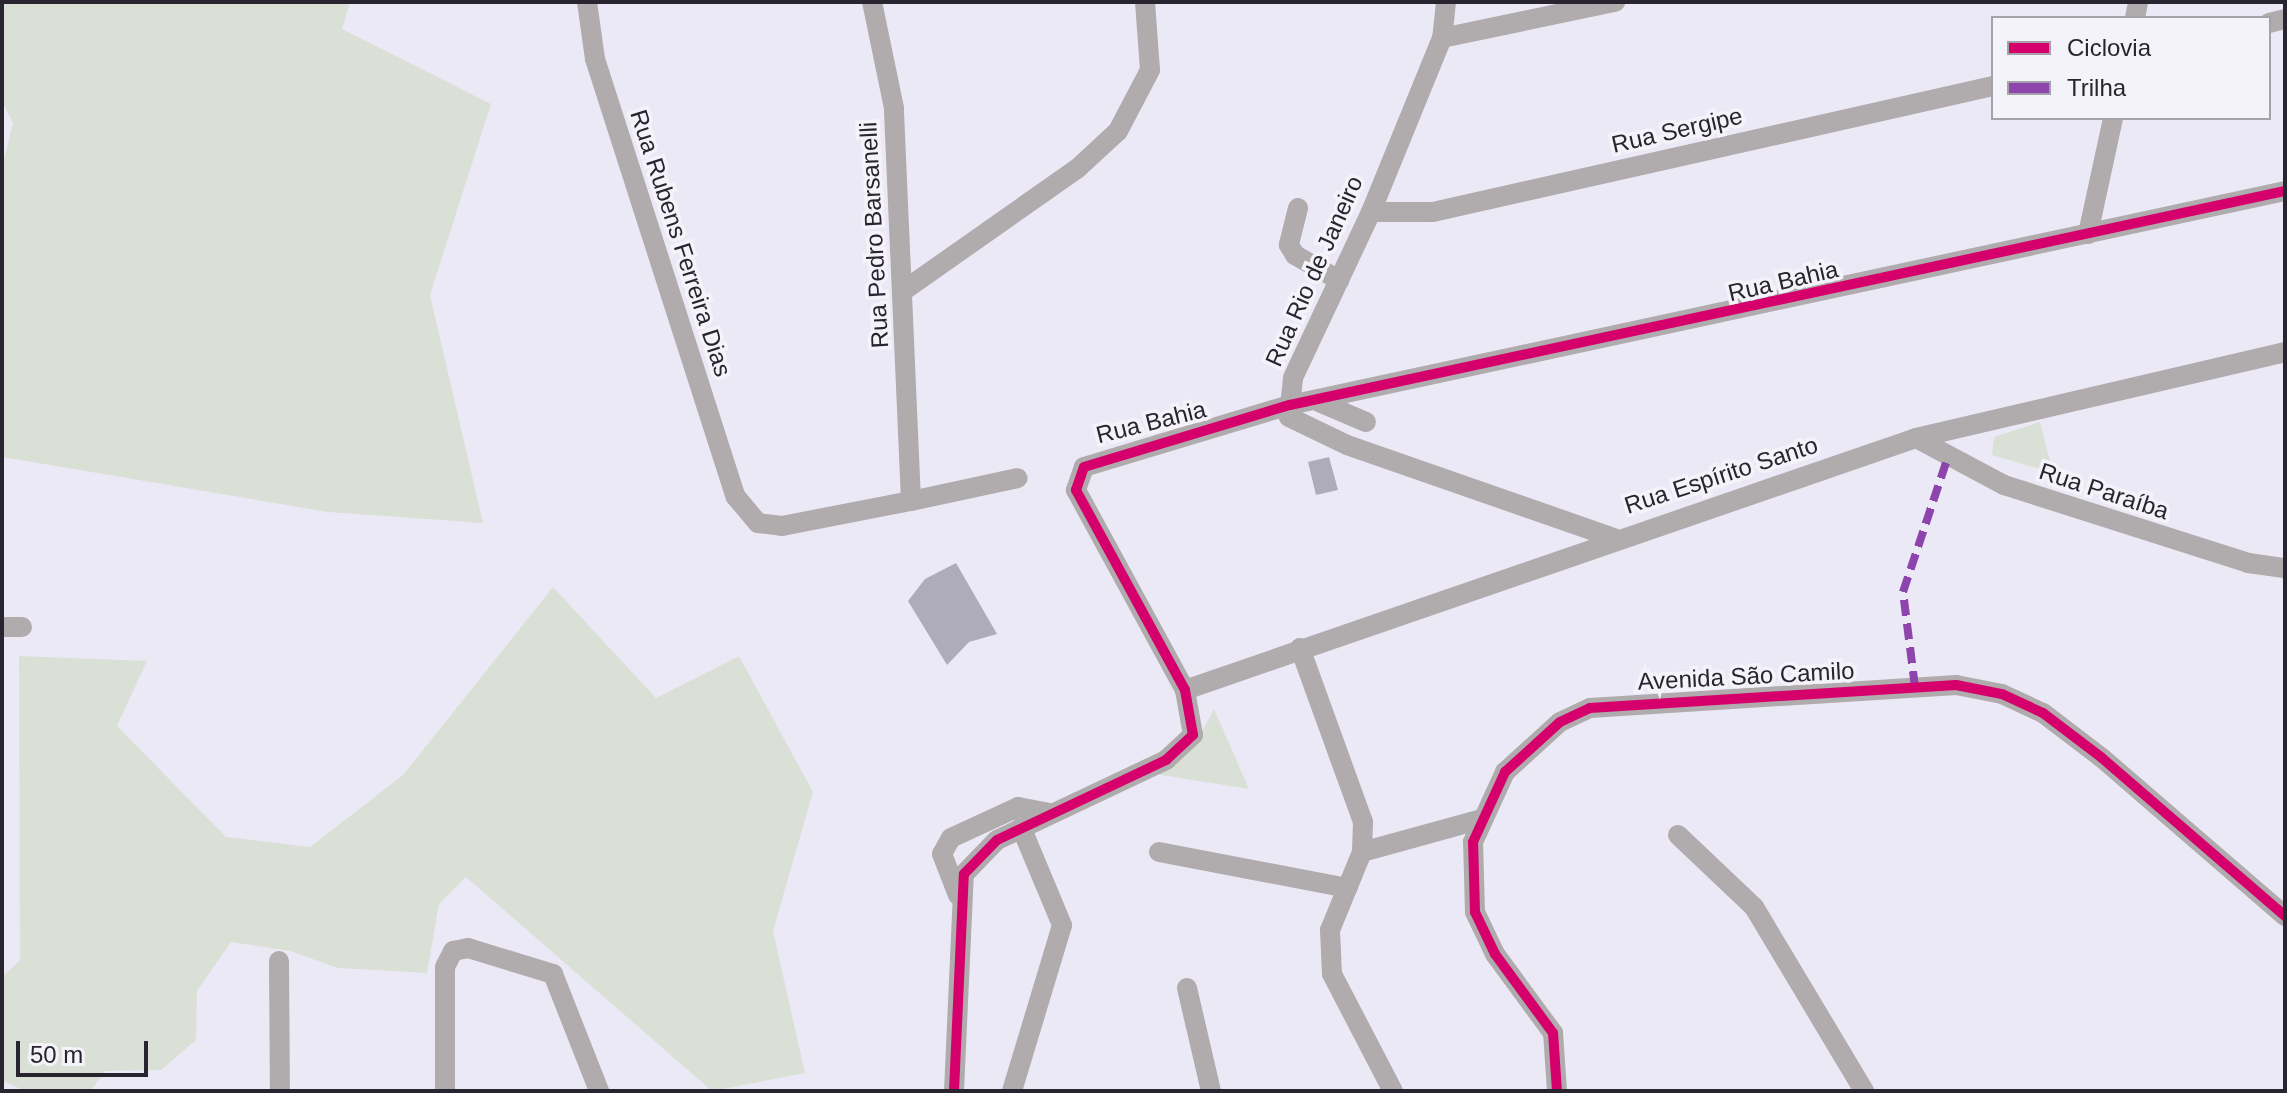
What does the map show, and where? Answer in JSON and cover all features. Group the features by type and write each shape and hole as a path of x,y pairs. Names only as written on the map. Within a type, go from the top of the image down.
{"street":[{"name":"Rua Rubens Ferreira Dias","path":"587,2 595,59 736,497 758,523 782,526 911,501"},
{"name":"Rua Pedro Barsanelli","path":"872,2 894,108 911,501"},
{"path":"1145,2 1152,35"},
{"path":"903,291 1078,168 1118,131 1150,70 1158,2"},
{"name":"Rua Rio de Janeiro","path":"1446,2 1442,38 1371,212 1297,369 1290,405 1294,422 1347,445 1614,538"},
{"path":"1442,38 1615,2"},
{"name":"Rua Sergipe","path":"1371,212 1433,212 1991,86"},
{"path":"2088,234 2113,120"},
{"name":"Rua Bahia","path":"1185,690 1076,490 1084,467 1223,430 1290,405 1321,404 2285,191"},
{"path":"1298,208 1290,237 1295,255 1339,280"},
{"name":"Rua Espírito Santo","path":"1185,690 1614,538 1916,438 2285,352"},
{"path":"1297,369 1321,404 1366,422"},
{"path":"1347,445 1393,388"},
{"name":"Rua Paraíba","path":"1916,438 2004,485 2248,563 2285,568"},
{"path":"911,501 1018,478"},
{"path":"1300,648 1361,802 1362,852 1330,930 1332,974 1393,1091"},
{"name":"Avenida São Camilo","path":"1557,1091 1553,1033 1495,954 1475,912 1470,882 1478,820 1529,746 1590,708 1956,685 2043,713 2285,916"},
{"path":"958,895 977,854 1048,813 1184,747 1194,724 1185,690"},
{"path":"954,1091 958,895 942,854 951,838 1018,807 1048,813"},
{"path":"1362,852 1478,820"},
{"path":"1012,1091 1062,925 1056,896 1021,827"},
{"path":"1678,835 1754,907 1864,1091"},
{"path":"1159,852 1348,888"},
{"path":"445,1091 445,967 453,951 468,948 553,974 599,1091"},
{"path":"279,961 280,1091"},
{"path":"1187,988 1211,1091"}],"shaded area":[{"path":"2,2 350,2 342,29 491,104 430,295 483,523 328,512 2,457 2,168 13,123 2,101"},
{"path":"2040,422 2053,473 1992,455 1994,437"},
{"path":"553,587 656,698 739,656 813,792 773,931 805,1073 712,1091 466,877 439,904 427,973 338,968 290,951 231,942 197,991 196,1040 161,1070 105,1071 91,1091 26,1091 2,1081 2,977 20,960 19,656 147,661 117,726 226,837 310,847 403,775"},
{"path":"1214,709 1249,789 1155,774 1194,746"}],"building":[{"path":"1329,457 1338,490 1316,495 1308,462"},
{"path":"956,563 997,634 969,642 947,665 908,601 925,579"}],"marked path":[{"path":"1915,687 1903,592 1947,460"}],"cycle path":[{"path":"954,1091 964,874 997,840 1166,760 1193,735 1185,690 1076,490 1084,467 1290,405 2285,191"},
{"path":"1557,1091 1553,1033 1495,954 1475,912 1473,842 1505,772 1560,722 1590,708 1956,685 2002,694 2043,713 2102,758 2285,916"}]}
